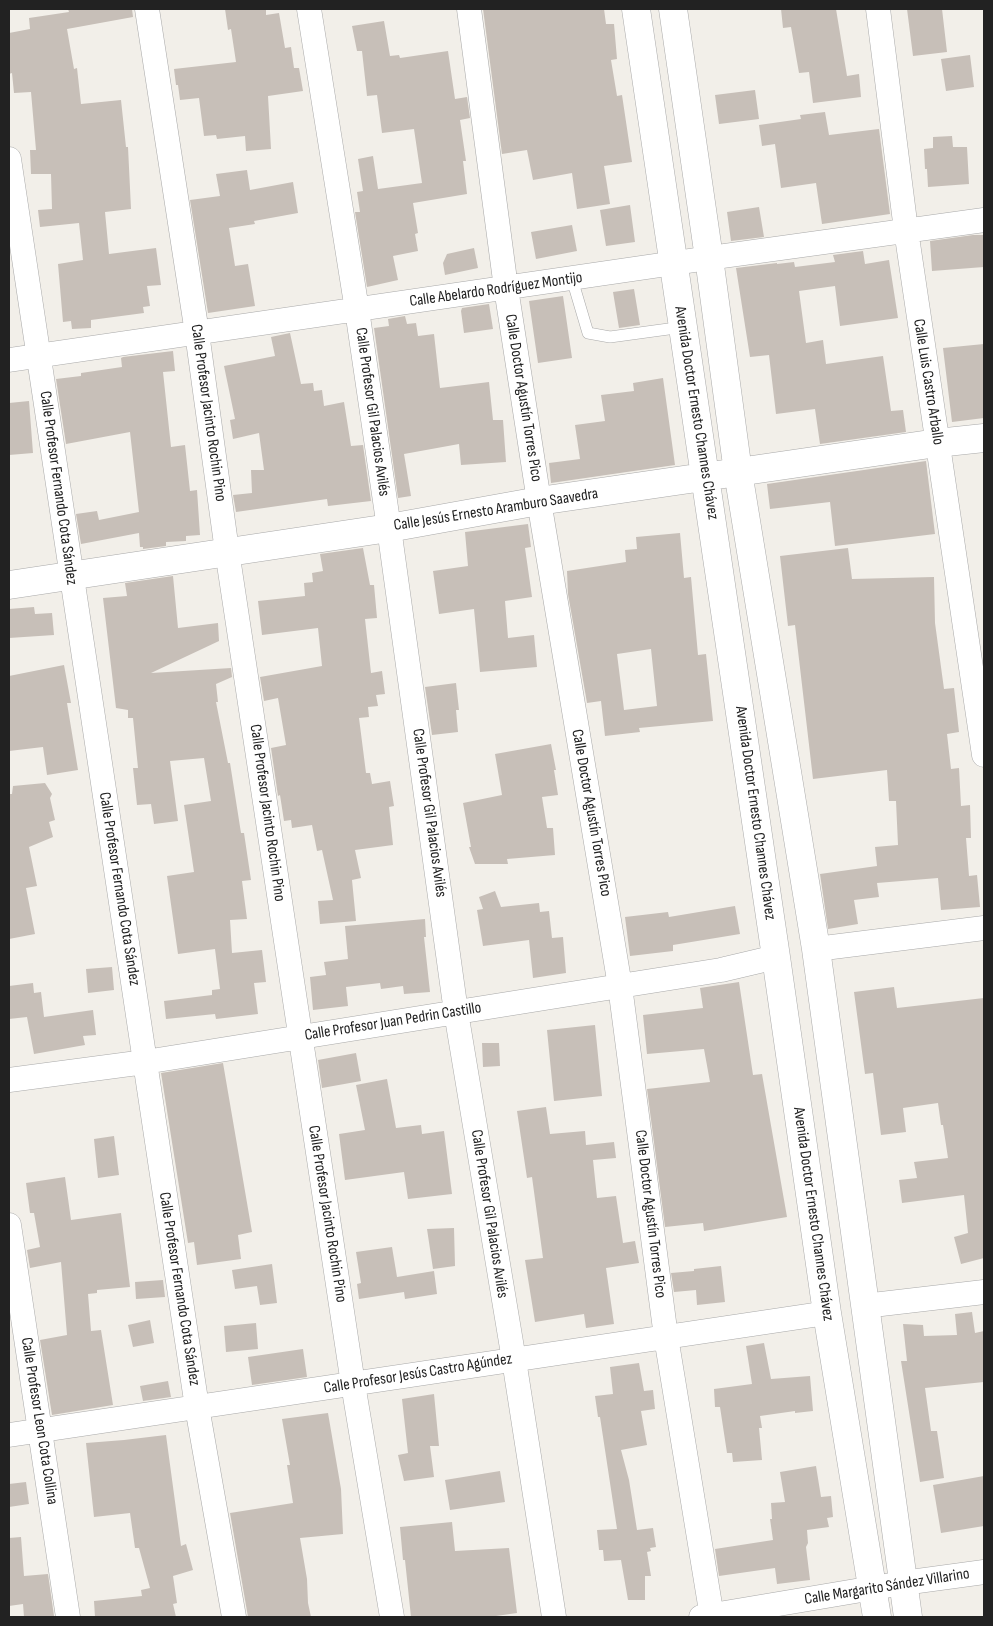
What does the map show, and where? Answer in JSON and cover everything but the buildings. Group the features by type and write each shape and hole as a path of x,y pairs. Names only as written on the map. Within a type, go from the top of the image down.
{"street":[{"name":"Calle Profesor Jacinto Rochin Pino","path":"146,9 197,333 227,552 353,1384 392,1617"},
{"name":"Calle Profesor Gil Palacios Avilés","path":"309,9 357,310 389,528 456,1012 514,1360 554,1617"},
{"name":"Calle Doctor Agustín Torres Pico","path":"469,9 506,288 539,502 620,986 666,1337 708,1617"},
{"name":"Avenida Doctor Ernesto Channes Chávez","path":"636,9 827,1313 877,1617"},
{"name":"Avenida Doctor Ernesto Channes Chávez","path":"674,9 738,472 816,949 908,1617"},
{"name":"Calle Luis Castro Arballo","path":"878,9 906,230 984,755"},
{"name":"Calle Profesor Fernando Cota Sández","path":"9,159 197,1407 234,1617"},
{"name":"Calle Abelardo Rodríguez Montijo","path":"9,360 984,220"},
{"name":"Calle Jesús Ernesto Aramburo Saavedra","path":"9,585 389,528 539,502 938,443 984,438"},
{"path":"816,949 984,928"},
{"name":"Calle Profesor Juan Pedrin Castillo","path":"9,1080 145,1062 721,970 776,957"},
{"name":"Calle Profesor Leon Cota Collina","path":"9,1225 68,1617"},
{"path":"864,1306 984,1292"},
{"name":"Calle Profesor Jesús Castro Agúndez","path":"9,1435 827,1313"},
{"name":"Calle Margarito Sández Villarino","path":"708,1617 904,1583 984,1572"}],"lane":[{"path":"572,279 588,333 610,337 683,327"}]}
